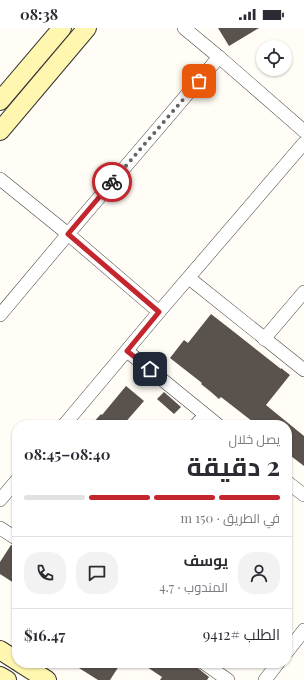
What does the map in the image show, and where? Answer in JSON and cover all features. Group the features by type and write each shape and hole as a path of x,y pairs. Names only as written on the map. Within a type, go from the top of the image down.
{"street":[{"path":"0,101 62,28"},
{"path":"0,131 86,28"},
{"path":"184,28 304,131"},
{"path":"43,51 57,63"},
{"path":"0,315 219,57"},
{"path":"68,420 304,143"},
{"path":"0,179 68,234 159,312"},
{"path":"188,278 304,370"},
{"path":"264,339 304,292"},
{"path":"127,351 212,420"},
{"path":"200,420 205,415"},
{"path":"0,500 12,486"},
{"path":"292,486 304,495"},
{"path":"0,528 12,536"},
{"path":"292,646 304,630"},
{"path":"0,650 12,658"},
{"path":"28,668 47,680"},
{"path":"211,668 228,680"},
{"path":"265,680 274,668"},
{"path":"0,676 7,680"}],"building":[{"path":"218,28 259,28 229,46"},
{"path":"211,314 290,375 266,405 284,420 251,420 221,397 219,399 201,384 202,383 170,358 184,340 188,343"},
{"path":"126,386 144,401 127,420 96,420 101,414 102,415"},
{"path":"164,392 181,407 174,414 157,399"},
{"path":"292,426 304,436 304,466 292,457"},
{"path":"12,545 12,582 0,574 0,562"},
{"path":"79,668 118,668 110,680 98,680"},
{"path":"148,668 198,668 209,677 207,680 160,680 162,677"}],"way so far":[{"path":"112,182 199,81"}],"route":[{"path":"112,182 68,234 159,312 127,351 150,369"}]}
